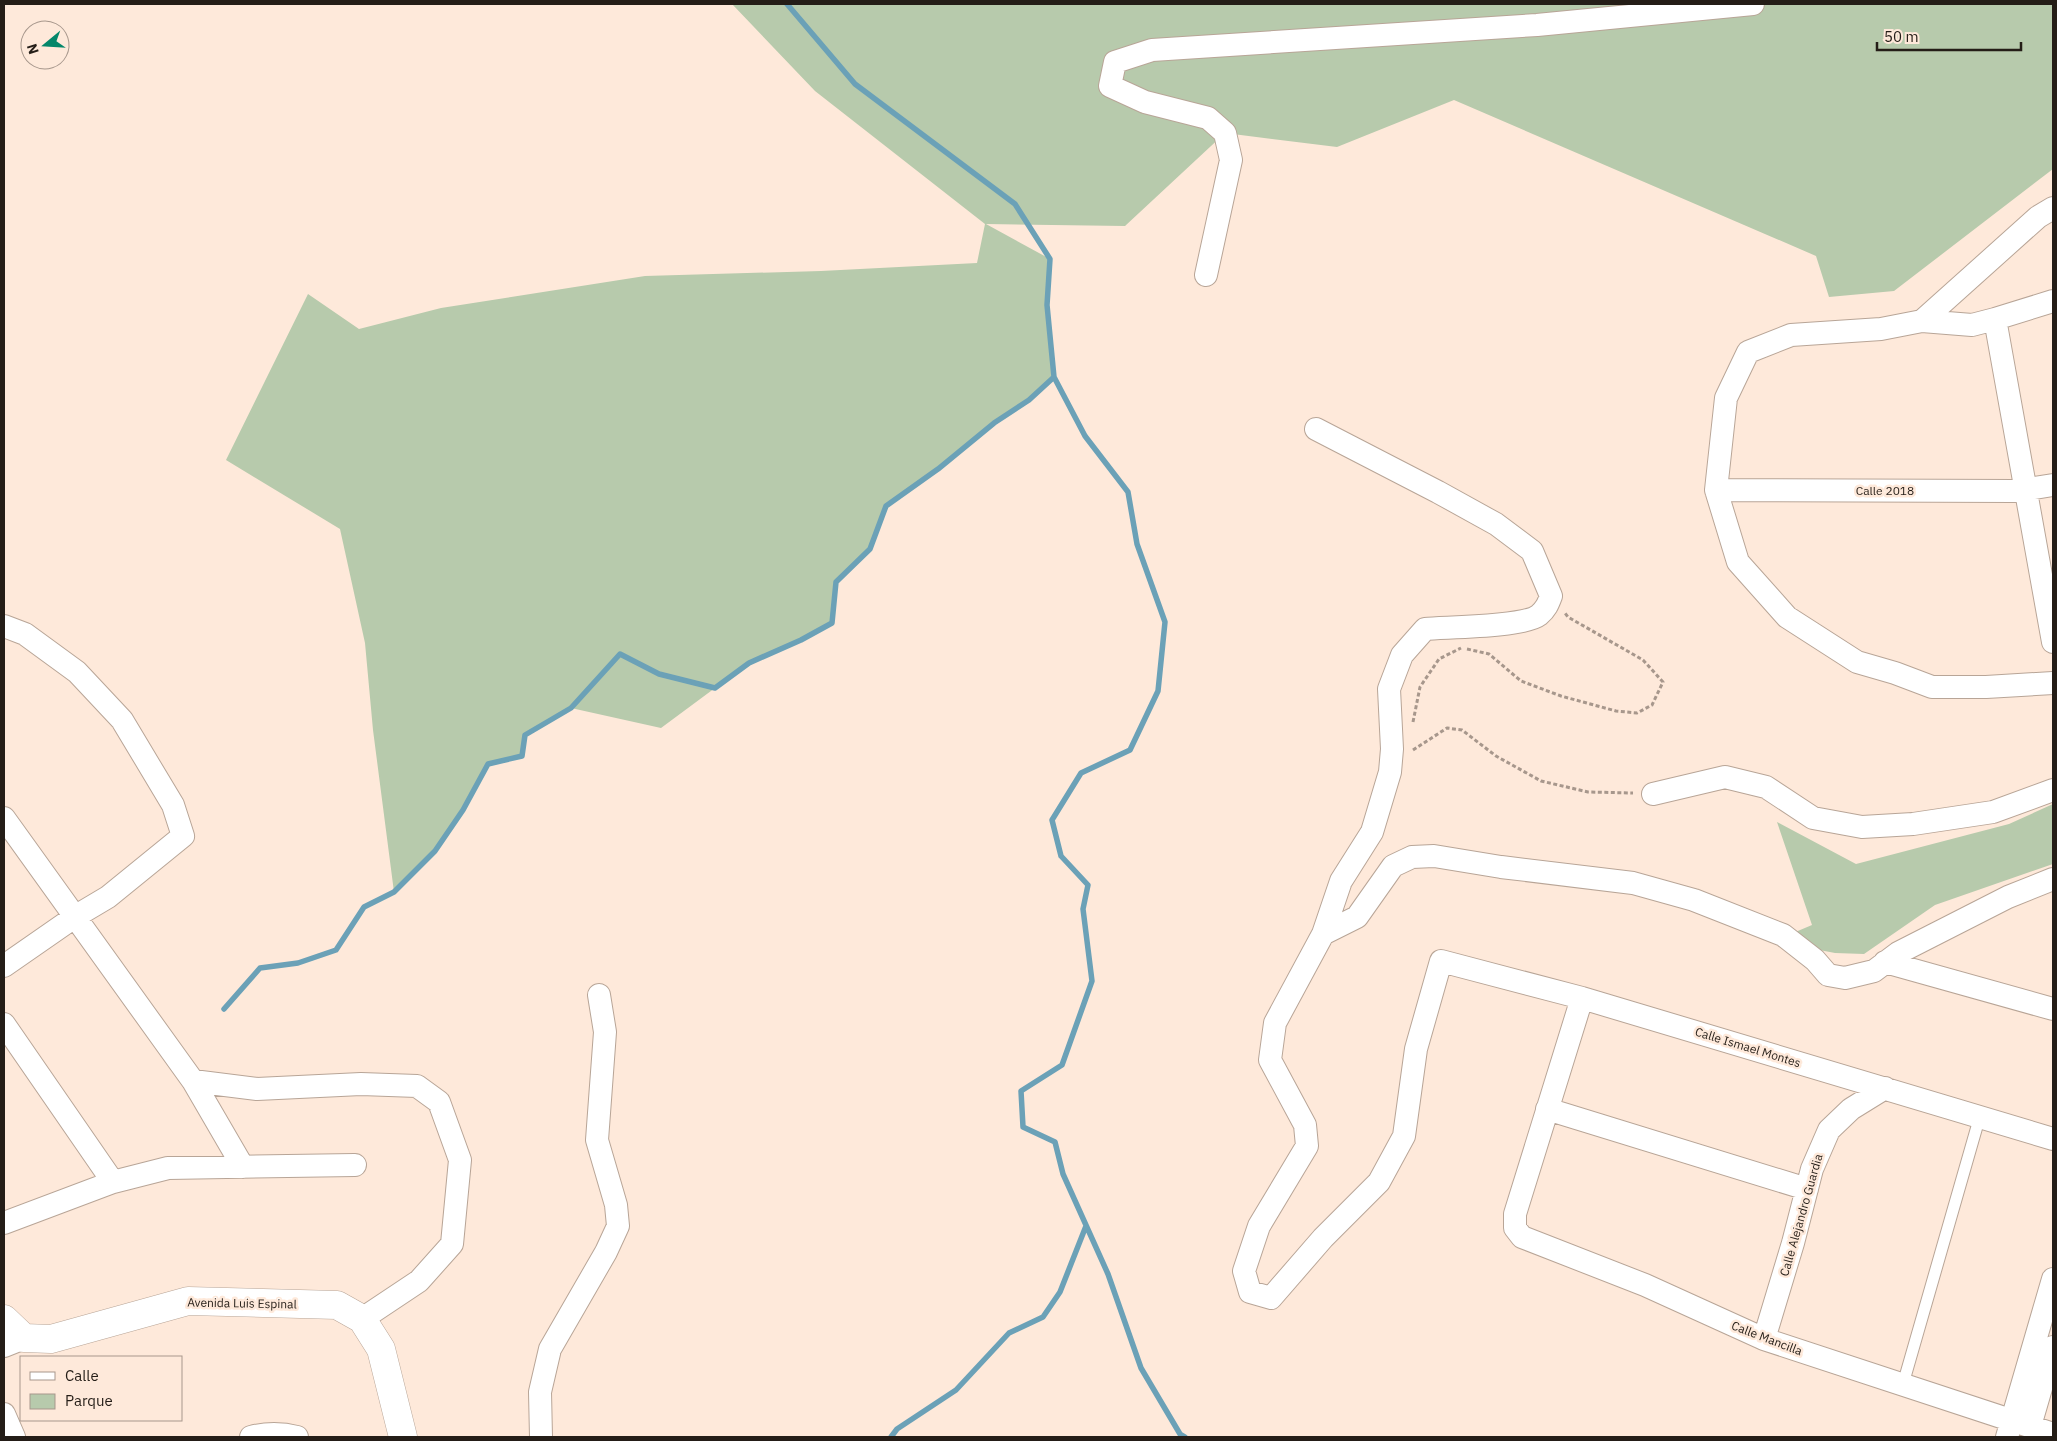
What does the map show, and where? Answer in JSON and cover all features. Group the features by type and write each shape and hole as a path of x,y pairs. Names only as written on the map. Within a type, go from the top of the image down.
{"street":[{"path":"1206,275 1231,160 1224,133 1208,118 1145,102 1110,86 1115,62 1152,50 1537,25 1753,4"},
{"path":"1922,322 2038,217 2053,208"},
{"path":"2053,300 1972,325 1922,322 1881,329 1791,335 1748,352 1726,398 1716,490 1738,562 1787,617 1857,662 1895,673 1932,687 1986,687 2053,682"},
{"path":"1995,319 2053,642"},
{"path":"1316,429 1496,524 1532,551 1551,596 1548,607 1538,616 1516,623 1425,629 1402,655 1388,690 1392,749 1390,772 1372,832 1341,881 1323,934"},
{"name":"Calle 2018","path":"1716,490 2015,491 2053,485"},
{"path":"4,626 26,634 77,672 122,720 173,805 183,836 108,897 76,916 4,966"},
{"path":"1654,794 1725,777 1766,787 1813,818 1862,827 1913,824 1993,812 2053,790"},
{"path":"4,818 76,916 192,1081 243,1167"},
{"path":"1323,934 1357,917 1393,866 1412,857 1434,856 1501,867 1633,883 1694,900 1782,935 1814,960 1828,975 1845,978 1874,970 1898,953 2008,897 2053,879"},
{"name":"Calle Ismael Montes","path":"1323,934 1275,1023 1270,1060 1306,1124 1308,1146 1259,1226 1244,1271 1250,1292 1271,1298 1323,1238 1379,1182 1404,1136 1416,1049 1441,961 1582,998 2053,1139"},
{"path":"1885,962 2053,1009"},
{"path":"541,1437 540,1392 550,1349 606,1252 618,1226 616,1205 597,1140 605,1032 599,995"},
{"path":"1582,998 1547,1110 1807,1189"},
{"path":"4,1024 113,1182"},
{"path":"192,1081 257,1089 361,1084 417,1086 439,1102 460,1160 452,1244 419,1282 362,1319"},
{"name":"Calle Alejandro Guardia","path":"1764,1339 1812,1169 1828,1130 1850,1109 1885,1088"},
{"name":"Calle Mancilla","path":"1547,1110 1514,1214 1515,1228 1522,1237 1645,1285 1764,1339 1904,1384 2016,1428 2053,1434"},
{"path":"4,1223 113,1182 168,1168 355,1165"},
{"path":"2016,1428 2048,1340 2053,1280"},
{"name":"Avenida Luis Espinal","path":"4,1319 14,1342 50,1339 188,1301 337,1305 362,1319 381,1349 404,1437"},
{"path":"4,1414 14,1437"},
{"path":"251,1437 262,1434 288,1434 297,1437"}],"lane":[{"path":"1904,1384 1980,1116"}],"path":[{"path":"1413,730 1413,720 1420,686 1439,659 1463,648 1488,654 1521,682 1561,696 1616,711 1637,713 1652,705 1663,682 1643,660 1568,617 1551,596"},
{"path":"1413,750 1447,728 1462,730 1496,756 1541,781 1588,792 1654,794"},
{"path":"1413,740 1413,755"}],"green space":[{"path":"732,4 2053,4 2053,169 1894,291 1829,297 1816,256 1454,100 1337,147 1225,133 1125,226 986,224 1050,259 1047,305 1054,377 1029,400 994,423 938,469 886,506 870,549 836,582 832,623 801,640 766,655 715,688 661,728 571,708 526,735 522,756 488,765 463,810 435,851 394,892 373,730 365,643 340,529 226,460 308,294 359,329 441,308 645,276 821,271 977,263 985,224 815,91"},
{"path":"2053,804 2053,864 1935,905 1864,954 1835,953 1809,948 1793,933 1812,925 1777,822 1856,864 2009,824"}],"waterway":[{"path":"787,4 855,84 1015,204 1050,259 1047,305 1054,377 1085,436 1128,492 1137,544 1165,622 1158,691 1130,750 1081,773 1052,820 1061,856 1088,885 1083,909 1092,981 1062,1065 1021,1091 1023,1127 1055,1142 1063,1174 1108,1274 1141,1368 1180,1434 1185,1437"},
{"path":"224,1009 260,968 298,963 336,950 364,907 394,892 435,851 463,810 488,764 522,756 525,735 571,708 620,654 659,674 715,688 749,663 801,640 832,623 836,582 870,549 886,506 938,469 994,423 1029,400 1054,377"},
{"path":"891,1437 897,1429 956,1390 1009,1333 1043,1317 1060,1292 1086,1226"}]}
